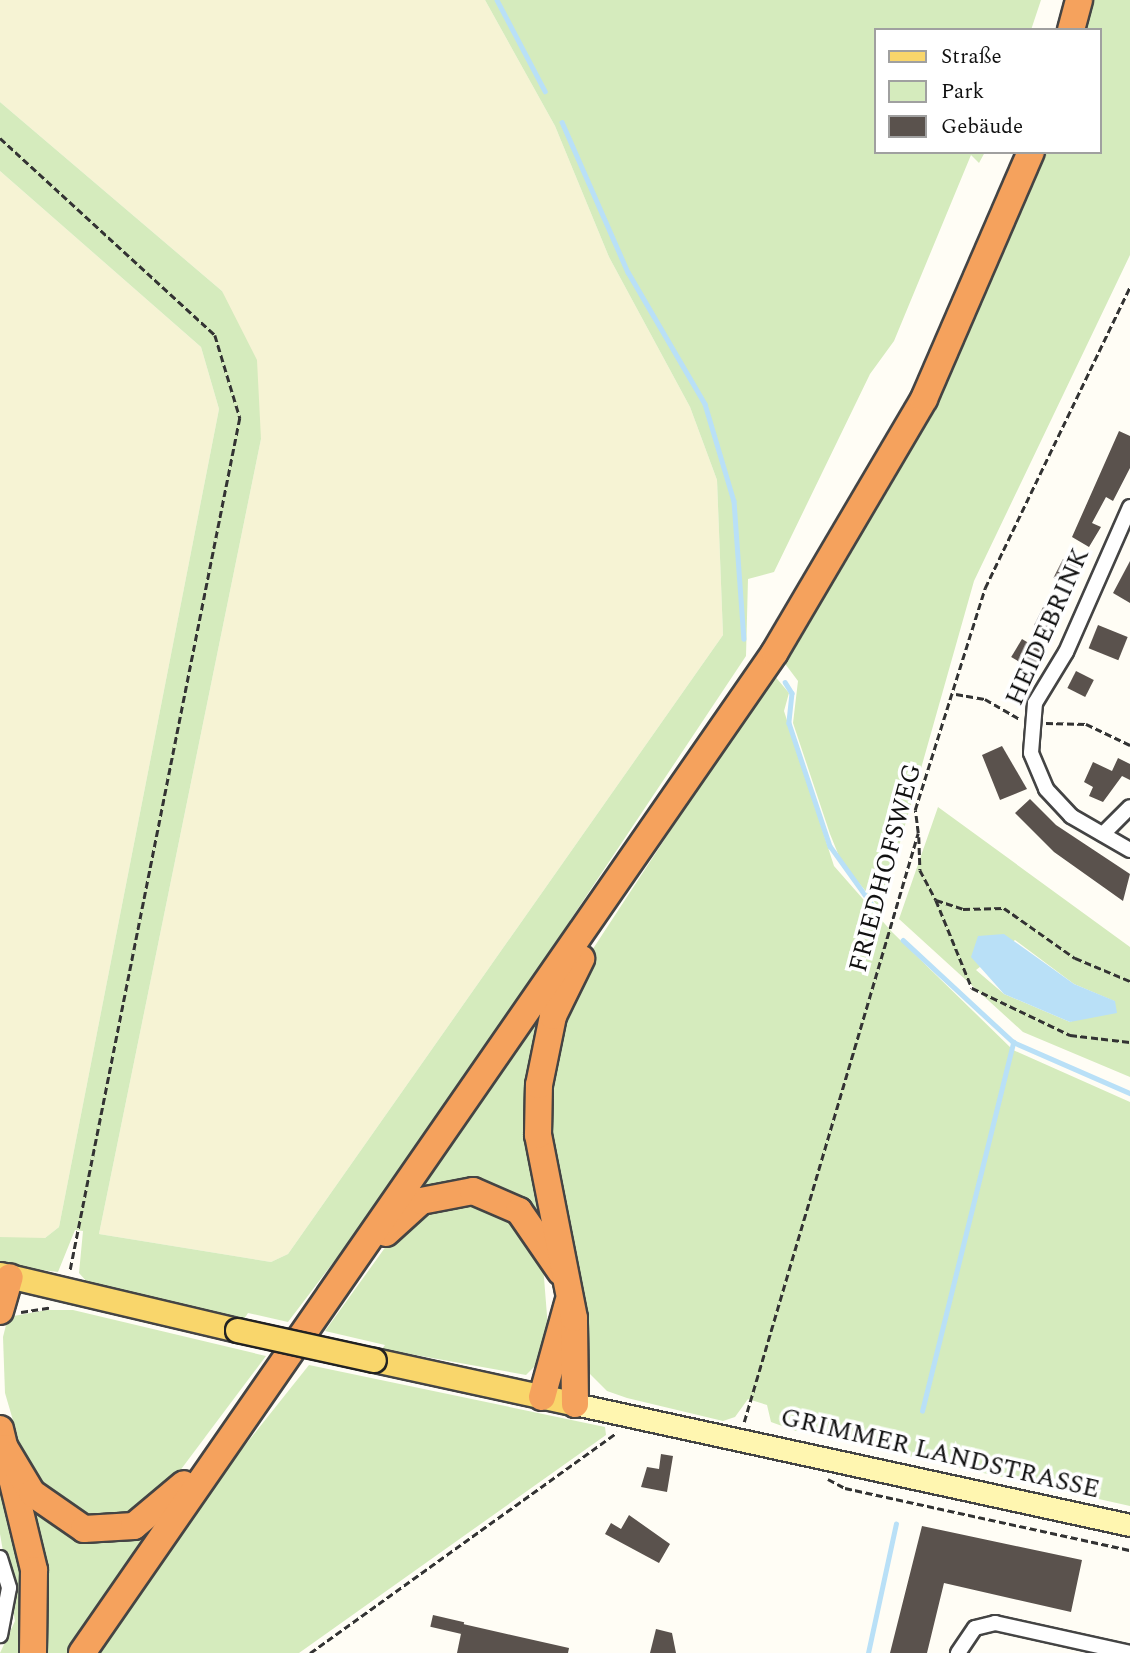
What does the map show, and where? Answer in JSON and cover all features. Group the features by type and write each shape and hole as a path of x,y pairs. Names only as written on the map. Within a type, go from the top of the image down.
{"highway":[{"path":"1071,28 1079,0"},
{"path":"82,1653 769,661 879,482 924,399 1030,154"},
{"path":"575,1404 574,1318 562,1274 561,1236 538,1135 539,1086 553,1016 627,890 633,860"},
{"path":"326,1299 405,1214 454,1191 491,1195 519,1211 562,1274"},
{"path":"0,1311 5,1275"},
{"path":"542,1397 568,1303"},
{"path":"3,1439 32,1493 57,1516 108,1532 134,1526 163,1507 249,1412"},
{"path":"3,1439 34,1570 33,1653"}],"main road":[{"path":"5,1275 237,1330 575,1404"},
{"name":"GRIMMER LANDSTRASSE","path":"575,1404 1130,1525"}],"street":[{"name":"HEIDEBRINK","path":"1130,507 1031,721 1031,753 1046,789 1071,816 1130,850"},
{"path":"1103,834 1130,807"},
{"path":"0,1558 9,1588 0,1635"},
{"path":"958,1653 975,1628 995,1623 1130,1653"}],"path":[{"path":"0,138 215,335 240,418 67,1288"},
{"name":"FRIEDHOFSWEG","path":"739,1438 918,833 915,810 985,588 1130,287"},
{"path":"918,833 920,870 936,900 972,988 1070,1035 1130,1041"},
{"path":"936,900 963,909 1004,908 1076,958 1130,981"},
{"path":"310,1653 611,1438 624,1413"}],"shaded area":[{"path":"0,0 485,0 555,126 609,257 690,407 717,480 723,635 288,1254 271,1262 99,1234 261,439 222,291 0,102"},
{"path":"0,171 201,347 219,409 59,1227 45,1238 21,1241 0,1237"}],"green space":[{"path":"485,0 1041,0 1032,28 874,28 874,154 984,154 979,163 971,155 894,341 870,374 774,572 748,579 746,656 408,1164 288,1322 248,1313 244,1319 88,1283 79,1273 83,1231 75,1230 58,1272 0,1265 0,1237 45,1238 59,1227 219,409 201,347 0,171 0,102 222,291 257,360 261,439 99,1234 271,1262 288,1254 723,635 717,480 690,407 609,257 555,126"},
{"path":"1087,0 1130,0 1130,255 974,581 881,910 841,861 830,834 793,723 798,681 783,661 912,442 1039,154 1102,154 1102,28 1079,28"},
{"path":"773,674 789,693 784,711 834,866 892,932 1013,1050 1130,1102 1130,1506 796,1431 771,1422 767,1405 748,1399 735,1417 723,1421 627,1398 607,1391 586,1370 549,1161 548,1069 583,964"},
{"path":"938,807 1130,947 1130,1077 1023,1032 899,919","holes":["1015,940 1074,984 1114,1001 1070,1022 1004,994 976,970"]},
{"path":"543,1004 544,1227 535,1216 412,1190"},
{"path":"446,1199 509,1211 543,1265 548,1328 542,1359 526,1375 382,1349 385,1345 325,1331 402,1224"},
{"path":"47,1310 73,1310 266,1356 152,1508 99,1525 46,1499 24,1458 5,1393 3,1337 8,1317"},
{"path":"309,1365 605,1427 606,1435 299,1653 92,1653 175,1533"},
{"path":"0,1470 25,1553 27,1653 0,1653 15,1621 0,1534"},
{"path":"24,1492 56,1523 168,1513 71,1653 38,1653"}],"water":[{"path":"1004,934 1074,984 1115,1001 1117,1013 1070,1022 1004,994 971,957 978,936"}],"building":[{"path":"1119,431 1130,436 1130,468 1113,501 1106,497 1092,523 1101,527 1089,547 1072,537"},
{"path":"1063,559 1083,569 1073,588 1053,578"},
{"path":"1130,561 1130,603 1113,593"},
{"path":"1046,601 1065,610 1051,632 1034,625"},
{"path":"1098,625 1128,637 1118,660 1089,648"},
{"path":"1022,639 1044,652 1033,670 1011,657"},
{"path":"1076,671 1094,680 1085,697 1067,688"},
{"path":"1002,746 1027,789 1000,800 982,755"},
{"path":"1118,758 1130,764 1130,780 1122,776 1103,802 1089,796 1093,787 1084,782 1093,762 1112,771"},
{"path":"1030,799 1056,825 1130,874 1123,901 1054,852 1015,813"},
{"path":"661,1454 673,1456 667,1492 641,1487 647,1467 659,1469"},
{"path":"629,1515 670,1544 659,1563 605,1534 611,1523 621,1529"},
{"path":"922,1526 1082,1560 1071,1612 944,1583 927,1653 890,1653"},
{"path":"433,1615 464,1622 461,1634 430,1627"},
{"path":"463,1624 569,1648 568,1653 457,1653"},
{"path":"656,1629 672,1633 676,1653 650,1653"}],"waterway":[{"path":"497,0 545,91"},
{"path":"562,122 628,272 705,404 734,501 744,639"},
{"path":"785,682 792,693 789,723 830,846 876,910"},
{"path":"903,940 1013,1042 1130,1093"},
{"path":"922,1411 1013,1042"},
{"path":"868,1653 896,1524"}]}
